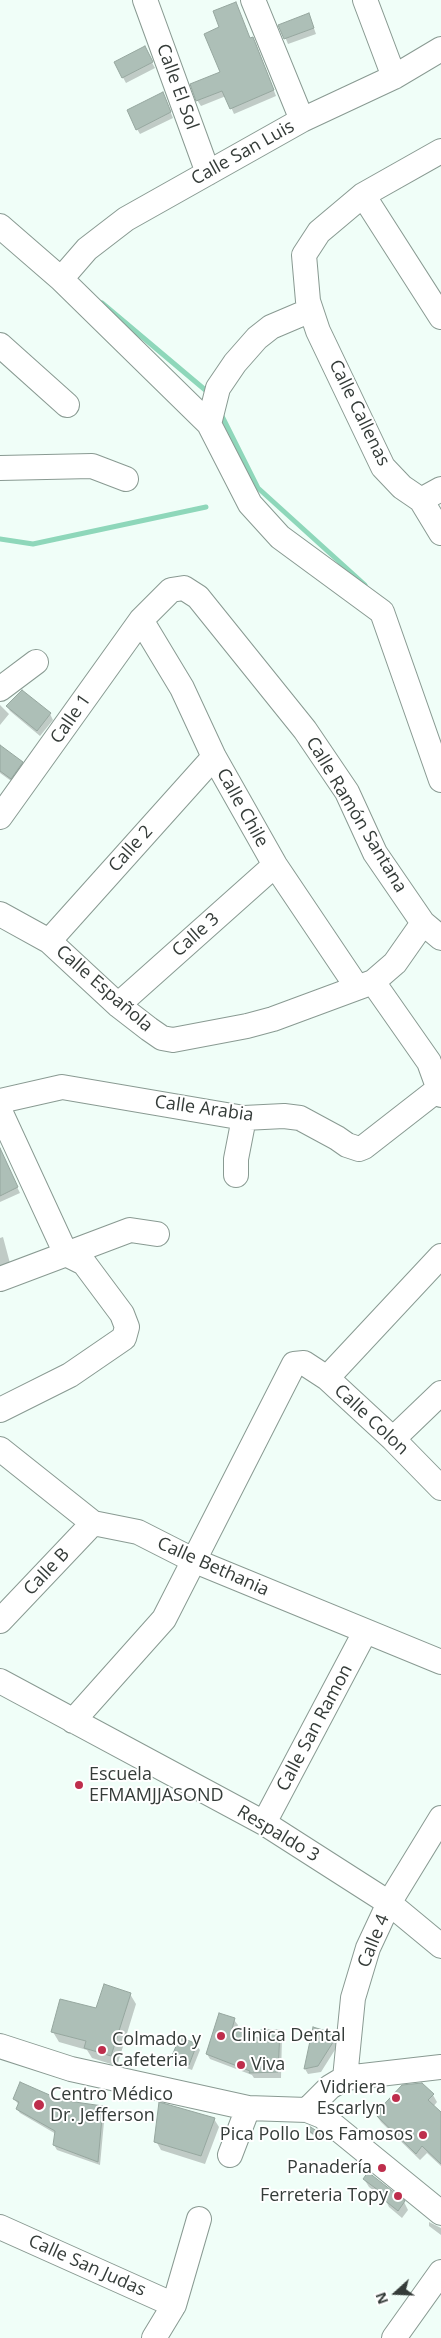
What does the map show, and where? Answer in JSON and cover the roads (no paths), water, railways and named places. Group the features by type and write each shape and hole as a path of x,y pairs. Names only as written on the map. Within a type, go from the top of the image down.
{"street":[{"name":"Calle El Sol","path":"146,0 208,173"},
{"path":"253,0 302,120"},
{"path":"365,0 394,77"},
{"name":"Calle San Luis","path":"61,279 87,249 126,219 302,120 394,77 441,49"},
{"name":"Calle Callenas","path":"441,151 363,195 319,232 304,256 305,276 311,310 318,330 383,467 402,487 421,500 441,532"},
{"path":"363,195 441,317"},
{"path":"0,226 61,279 208,424 250,504 280,537 382,612 441,780"},
{"path":"208,424 218,388 235,363 257,338 271,327 311,310"},
{"path":"0,345 67,405"},
{"path":"0,468 92,466 126,479"},
{"path":"421,500 441,489"},
{"name":"Calle 1","path":"3,807 140,620 171,590 184,588 198,597"},
{"name":"Calle Ramón Santana","path":"198,597 306,730 346,792 375,853 423,923 441,938"},
{"name":"Calle Chile","path":"140,620 182,688 214,757 274,865 365,985 429,1062 440,1091"},
{"path":"0,689 36,662"},
{"name":"Calle 2","path":"49,941 214,757"},
{"name":"Calle 3","path":"118,1005 274,865"},
{"name":"Calle Española","path":"0,914 49,941 118,1005 162,1038 173,1040 247,1026 273,1019 365,985"},
{"path":"365,985 395,964 423,923"},
{"name":"Calle Arabia","path":"0,1101 62,1088 244,1118 284,1116 300,1118 346,1145 358,1149 364,1147 440,1091"},
{"path":"0,1111 66,1254 84,1263 122,1314 127,1327 124,1338 70,1375 0,1410"},
{"path":"236,1175 236,1159 244,1118"},
{"path":"0,1279 130,1230 157,1234"},
{"path":"327,1378 441,1256"},
{"name":"Calle Colon","path":"195,1561 294,1364 304,1363 327,1378 393,1439 441,1488"},
{"path":"393,1439 441,1393"},
{"name":"Calle Bethania","path":"0,1449 93,1522 138,1532 195,1561 441,1662"},
{"name":"Calle B","path":"0,1622 93,1522"},
{"path":"73,1721 164,1619 195,1561"},
{"name":"Calle San Ramon","path":"264,1823 365,1632"},
{"name":"Respaldo 3","path":"0,1681 264,1823 388,1904 440,1943"},
{"name":"Calle 4","path":"346,2078 353,1998 368,1948 388,1904 441,1818"},
{"path":"0,2046 71,2068 248,2108 307,2110 322,2116 441,2212"},
{"path":"307,2110 330,2087 346,2078 441,2067"},
{"path":"230,2155 248,2108"},
{"path":"154,2338 174,2305 199,2219"},
{"name":"Calle San Judas","path":"0,2227 174,2305"},
{"path":"394,2338 441,2272"}],"waterway":[{"path":"102,303 210,394"},
{"path":"220,412 258,488 365,585"},
{"path":"0,539 33,544 206,507"}],"place":[{"name":"Escuela EFMAMJJASOND","path":"79,1785"},
{"name":"Clinica Dental","path":"221,2036"},
{"name":"Colmado y Cafeteria","path":"102,2050"},
{"name":"Viva","path":"241,2065"},
{"name":"Vidriera Escarlyn","path":"396,2098"},
{"name":"Centro Médico Dr. Jefferson","path":"39,2105"},
{"name":"Pica Pollo Los Famosos","path":"423,2135"},
{"name":"Panadería","path":"382,2168"},
{"name":"Ferreteria Topy","path":"398,2196"}]}
